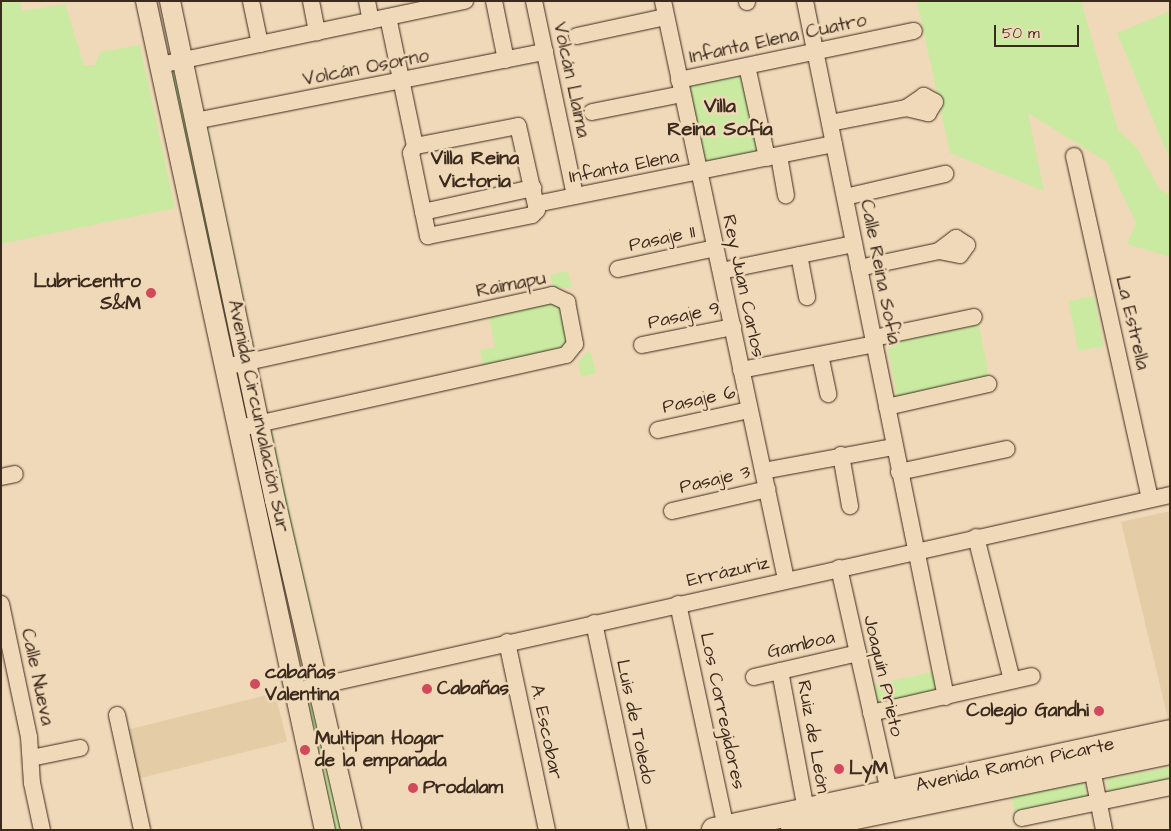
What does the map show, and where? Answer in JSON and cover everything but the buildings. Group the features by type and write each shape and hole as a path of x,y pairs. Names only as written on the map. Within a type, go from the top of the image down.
{"highway":[{"name":"Avenida Ramón Picarte","path":"793,830 1090,759 1170,732"},
{"name":"Avenida Ramón Picarte","path":"722,829 889,792 1090,759 1170,752"}],"main road":[{"name":"Avenida Circunvalación Sur","path":"146,1 325,830"},
{"name":"Avenida Circunvalación Sur","path":"170,1 259,424 320,686 351,830"}],"street":[{"path":"251,1 260,44"},
{"path":"311,1 317,32"},
{"path":"368,1 371,21"},
{"path":"160,65 371,21 432,5 465,1"},
{"path":"494,1 506,60"},
{"name":"Volcán Llaima","path":"534,1 575,196"},
{"name":"Calle Reina Sofía","path":"805,1 899,472 918,550 946,697"},
{"path":"577,36 665,9"},
{"name":"Rey Juan Carlos","path":"665,9 698,173 721,271 786,579"},
{"path":"388,17 415,146"},
{"name":"Infanta Elena Cuatro","path":"592,112 747,66 914,31"},
{"name":"Volcán Osorno","path":"195,121 402,82 544,52"},
{"path":"747,66 786,196"},
{"path":"830,123 906,108"},
{"path":"518,126 537,210 532,215 428,236 410,153 415,146 518,126"},
{"name":"Infanta Elena","path":"423,212 535,196 575,196 698,173 834,144"},
{"name":"La Estrella","path":"1074,156 1150,498"},
{"path":"845,197 945,174"},
{"path":"721,271 854,244"},
{"name":"Pasaje 11","path":"618,269 715,248"},
{"path":"859,268 939,251"},
{"path":"799,256 807,297"},
{"name":"Raimapu","path":"224,368 549,296 560,296 566,302 575,344 566,355 239,428"},
{"path":"741,370 820,354 974,317"},
{"name":"Pasaje 9","path":"642,345 733,327"},
{"path":"820,354 828,394"},
{"path":"887,407 988,384"},
{"name":"Pasaje 6","path":"658,430 749,410"},
{"path":"763,471 894,447"},
{"path":"899,472 1006,448"},
{"path":"841,456 850,506"},
{"name":"Pasaje 3","path":"672,511 767,489"},
{"name":"Errázuriz","path":"296,691 594,622 1170,495"},
{"path":"976,537 1012,680"},
{"name":"Joaquín Prieto","path":"838,568 889,792"},
{"name":"Calle Nueva","path":"1,604 31,758 32,783 42,830"},
{"name":"Los Corregidores","path":"678,604 722,829"},
{"name":"Luis de Toledo","path":"594,622 638,830"},
{"name":"A. Escobar","path":"506,642 547,830"},
{"name":"Gamboa","path":"754,677 858,653"},
{"name":"Ruiz de León","path":"780,671 806,810"},
{"path":"871,713 1032,676"},
{"path":"117,715 142,830"},
{"path":"31,758 80,748"},
{"path":"1090,759 1104,830"},
{"path":"1022,818 1099,804 1170,788"}],"shaded area":[{"path":"1170,511 1170,723 1169,723 1121,522"},
{"path":"275,693 287,742 135,779 123,731"}],"green space":[{"path":"1,1 20,1 22,11 65,4 84,65 95,65 100,52 140,45 175,208 1,244"},
{"path":"917,1 1081,1 1118,130 1137,148 1160,190 1170,195 1170,257 1127,244 1136,223 1107,162 1028,113 1044,191 950,153"},
{"path":"1170,11 1170,160 1117,33"},
{"path":"175,68 235,354 167,71"},
{"path":"745,75 759,147 754,154 711,164 704,160 689,87 693,81"},
{"path":"209,132 255,353 204,133"},
{"path":"568,271 572,288 553,287 550,275"},
{"path":"1094,296 1104,346 1078,351 1068,301"},
{"path":"551,302 562,307 570,346 484,369 480,350 495,347 489,316"},
{"path":"979,325 990,380 897,398 887,343"},
{"path":"591,352 596,373 581,377 578,363 586,353"},
{"path":"272,431 320,646 323,670 270,432"},
{"path":"937,671 942,695 879,709 873,685"},
{"path":"309,697 313,697 342,830 334,830 308,706"},
{"path":"1170,767 1170,779 1108,792 1106,779"},
{"path":"1084,782 1087,798 1014,812 1011,796"}],"place":[{"name":"Lubricentro S&M","path":"151,293"},
{"name":"cabañas Valentina","path":"255,684"},
{"name":"Cabañas","path":"427,689"},
{"name":"Colegio Gandhi","path":"1099,711"},
{"name":"Multipan Hogar de la empanada","path":"305,750"},
{"name":"LyM","path":"839,769"},
{"name":"Prodalam","path":"413,788"}],"district":[{"name":"Villa Reina Sofía","path":"720,118"},
{"name":"Villa Reina Victoria","path":"475,170"}]}
